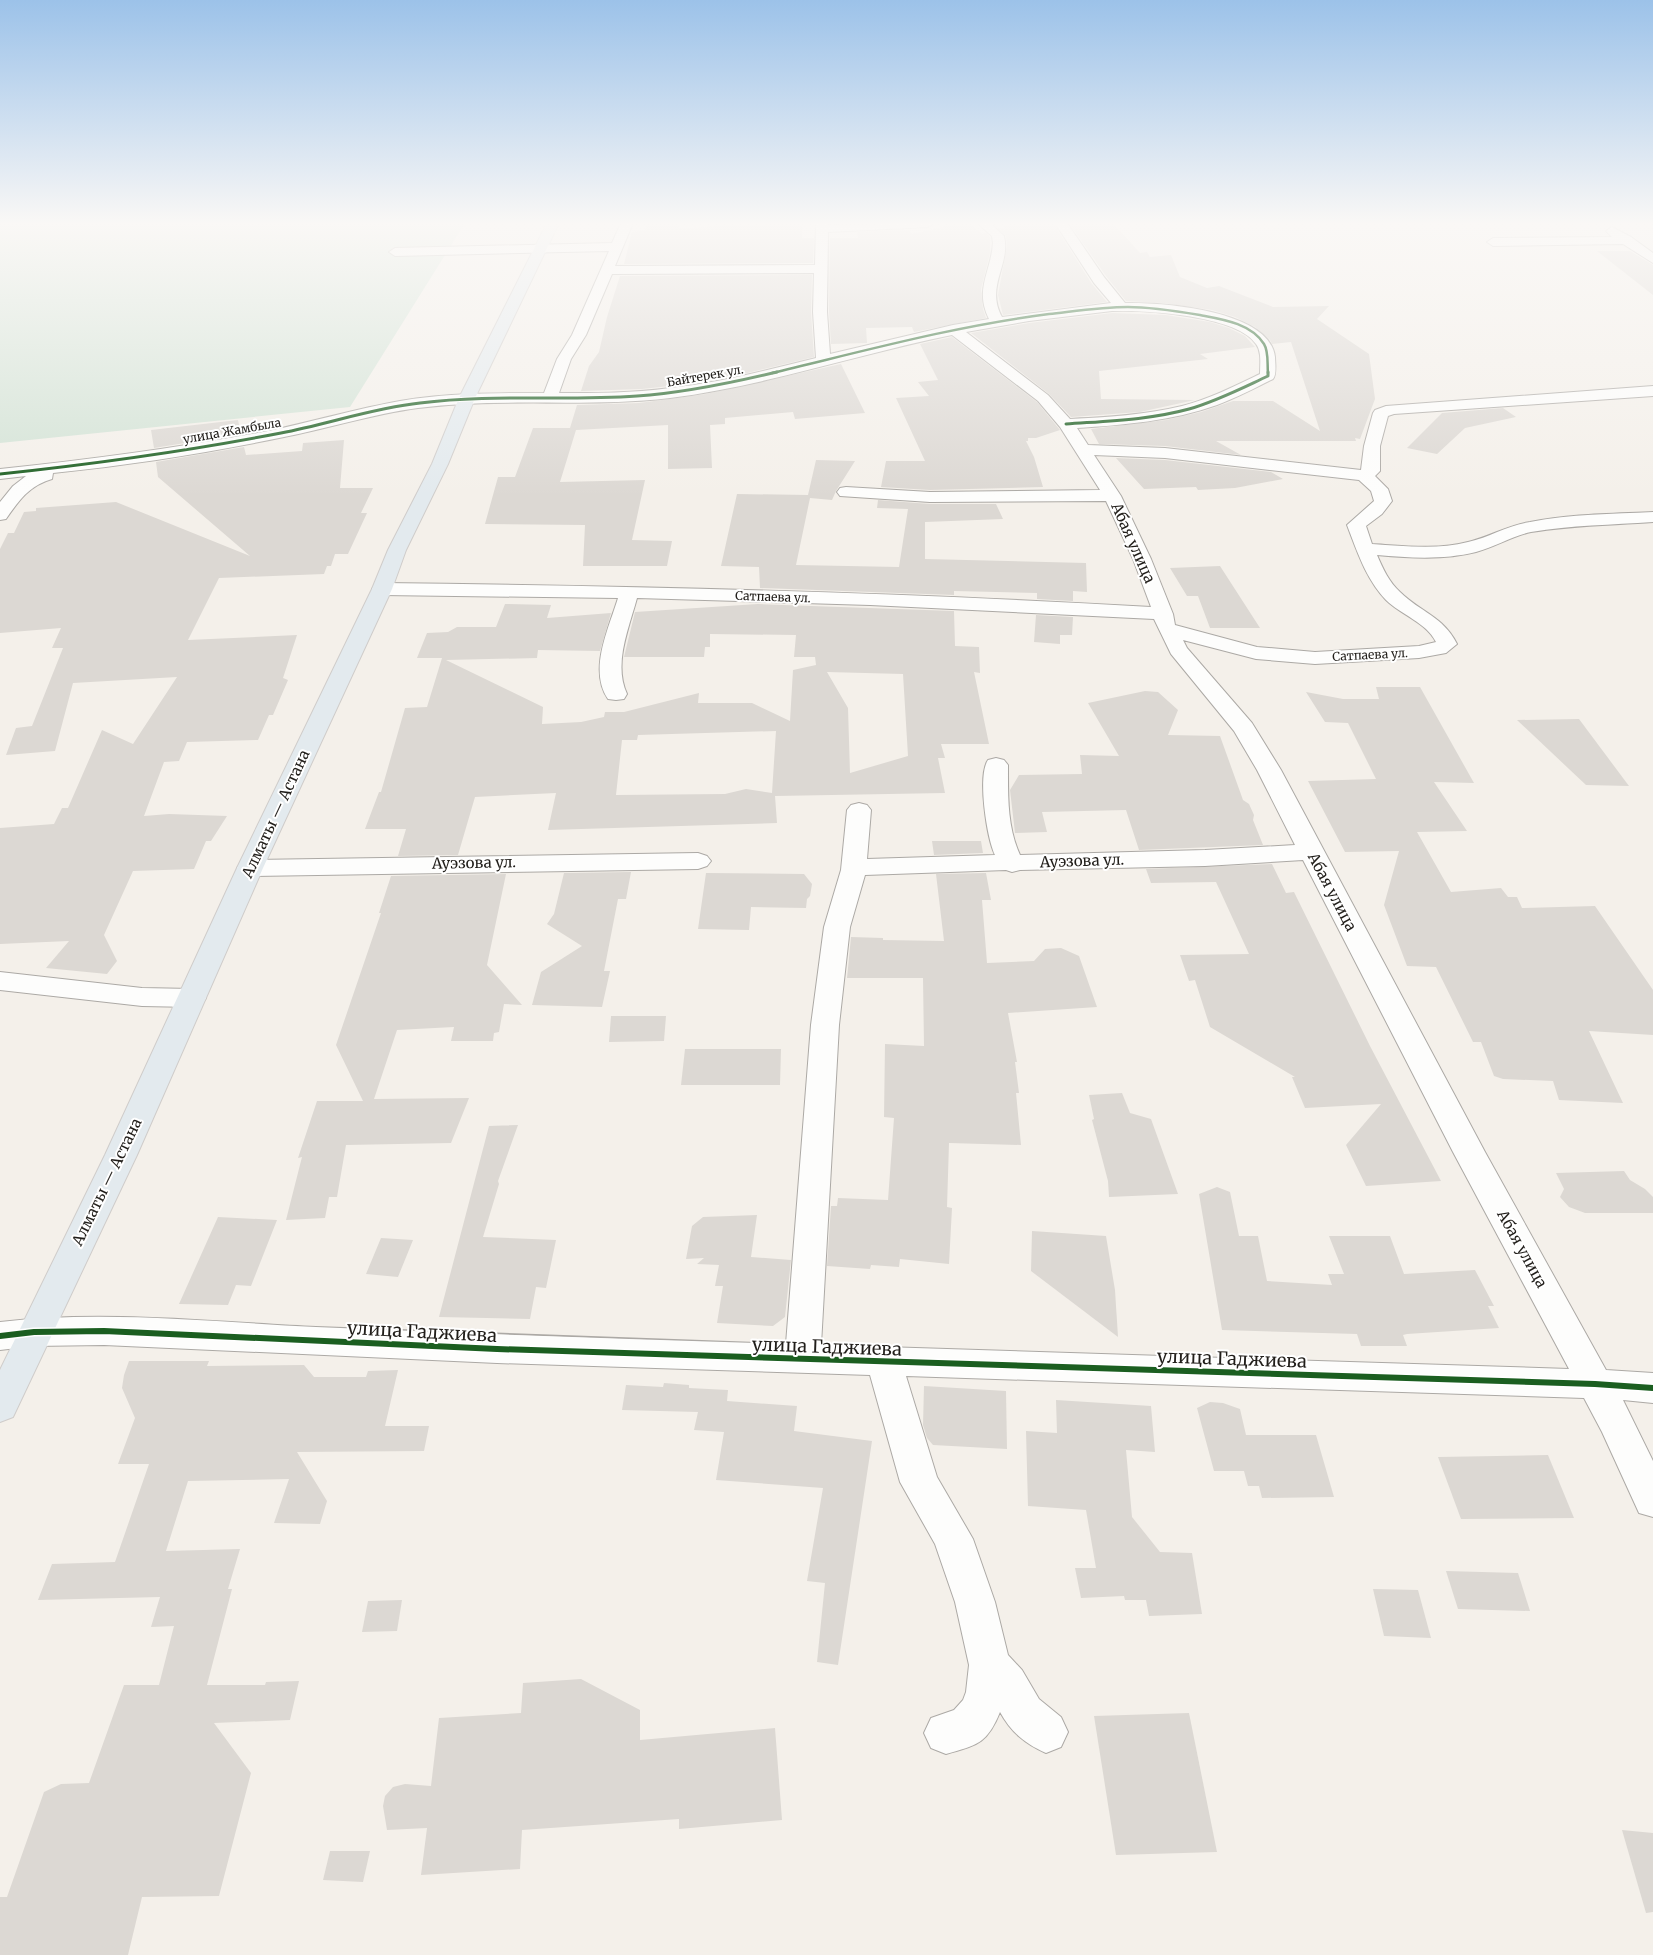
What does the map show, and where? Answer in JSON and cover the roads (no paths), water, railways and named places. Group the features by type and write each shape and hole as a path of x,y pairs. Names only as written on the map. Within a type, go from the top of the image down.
{"highway":[{"name":"Алматы — Астана","path":"0,1407 34,1332 121,1155 250,868 382,589 397,550 440,464 466,398 508,314"}],"street":[{"path":"550,397 564,358 579,336 589,314"},
{"path":"820,314 823,360"},
{"path":"994,314 997,321"},
{"name":"Байтерек ул.","path":"466,398 616,397 670,394 728,383 953,329 997,321 1057,314"},
{"name":"Байтерек ул.","path":"1066,424 1123,420 1174,412 1227,396 1268,376 1266,348 1263,342 1243,328 1197,314"},
{"name":"Абая улица","path":"953,329 1043,398 1066,424 1112,496 1142,559 1169,631 1244,728 1270,770 1311,852 1469,1152 1596,1384 1653,1501"},
{"path":"1083,450 1165,453 1364,475 1371,471 1372,446 1380,413 1392,409 1653,391"},
{"name":"улица Жамбыла","path":"0,474 91,465 286,432 388,408 466,398"},
{"path":"0,514 14,493 27,482 39,476 91,465"},
{"name":"Сатпаева ул.","path":"382,589 629,592 822,598 1169,631 1256,653 1315,658 1419,652 1439,649 1447,644 1444,636 1430,622 1394,596 1377,576 1365,549 1356,525 1376,510 1383,501 1383,495 1378,487 1364,475"},
{"path":"846,492 922,497 1112,496"},
{"path":"1365,549 1451,551 1470,548 1499,538 1508,532 1530,527 1653,517"},
{"path":"616,694 611,688 610,671 629,592"},
{"path":"996,765 996,821 1004,851 1012,864"},
{"path":"802,1360 825,1026 837,927 854,870 859,810"},
{"name":"Ауэзова ул.","path":"854,870 869,866 889,865 1012,864 1311,852"},
{"name":"Ауэзова ул.","path":"250,868 698,861"},
{"path":"0,981 142,997 192,998"},
{"name":"улица Гаджиева","path":"0,1336 34,1332 104,1331 497,1349 1596,1384 1653,1388"},
{"path":"884,1362 919,1482 953,1539 975,1602 990,1665 987,1692 978,1714 967,1727 946,1732"},
{"path":"990,1665 1007,1684 1024,1713 1046,1732"}]}
